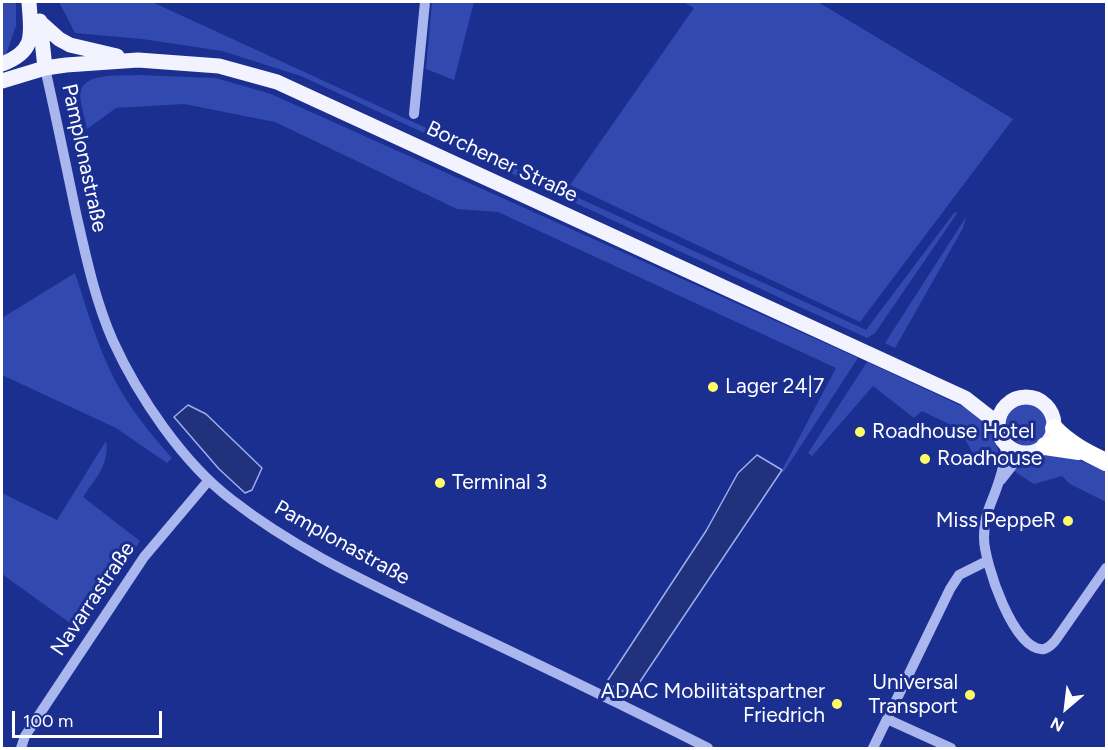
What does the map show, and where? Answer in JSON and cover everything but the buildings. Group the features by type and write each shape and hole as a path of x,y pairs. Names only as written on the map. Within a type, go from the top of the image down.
{"highway":[{"path":"1054,428 1084,452 1107,462"},
{"path":"1045,446 1084,452"}],"main road":[{"path":"2,64 23,53 28,44 32,29 29,2"},
{"path":"36,2 45,68"},
{"path":"40,22 59,39 70,45 138,60"},
{"name":"Borchener Straße","path":"2,81 66,64 138,60 219,66 277,82 965,398 997,423"},
{"path":"1021,397 1038,399 1051,411 1054,428 1050,441 1034,452 1013,451 1001,439 997,423 1005,405 1021,397"},
{"name":"Borchener Straße","path":"965,398 1005,405"}],"street":[{"path":"414,114 425,2"},
{"name":"Pamplonastraße","path":"45,68 93,288 112,340 138,390 168,432 209,480 230,499 267,526 327,563 708,748"},
{"path":"1006,445 999,482 986,512 984,541 987,561 1007,612 1020,636 1041,649 1048,648 1107,568"},
{"path":"999,482 1022,453"},
{"name":"Navarrastraße","path":"21,748 25,736 144,557 209,480"},
{"path":"873,748 950,589 959,575 987,561"},
{"path":"887,719 951,748"}],"shaded area":[{"path":"2,2 16,2 16,26 6,54 2,56"},
{"path":"59,2 152,2 866,330 954,213 958,212 875,333 867,338 301,76 222,51 142,39 75,33"},
{"path":"432,2 474,2 454,80 426,69"},
{"path":"683,2 818,2 1013,119 860,322 570,185 694,8"},
{"path":"136,75 216,78 271,94 858,358 783,473 782,470 836,368 498,212 457,209 275,122 184,104 116,108 87,129 81,104 81,88 93,79"},
{"path":"966,217 963,228 895,348 885,343"},
{"path":"75,273 110,371 132,408 172,458 167,463 116,428 2,375 2,318"},
{"path":"867,362 970,410 984,419 998,450 997,464 977,460 959,429 922,411 914,418 873,386 812,456 808,453"},
{"path":"1026,403 1042,409 1048,425 1042,441 1026,447 1010,441 1004,425 1010,409"},
{"path":"188,405 206,414 262,468 252,490 245,493 219,469 174,417"},
{"path":"106,441 104,464 83,497 140,541 81,631 2,574 2,493 57,520"},
{"path":"1062,453 1106,471 1106,502 1070,484 1062,476 1034,484 1014,471 1024,463 1036,458"},
{"path":"757,455 782,470 631,695 606,683 706,531 738,473"}],"place":[{"name":"Lager 24|7","path":"713,387"},
{"name":"Roadhouse Hotel","path":"860,432"},
{"name":"Roadhouse","path":"925,459"},
{"name":"Terminal 3","path":"440,483"},
{"name":"Miss PeppeR","path":"1068,521"},
{"name":"Universal Transport","path":"970,695"},
{"name":"ADAC Mobilitätspartner Friedrich","path":"837,704"}]}
